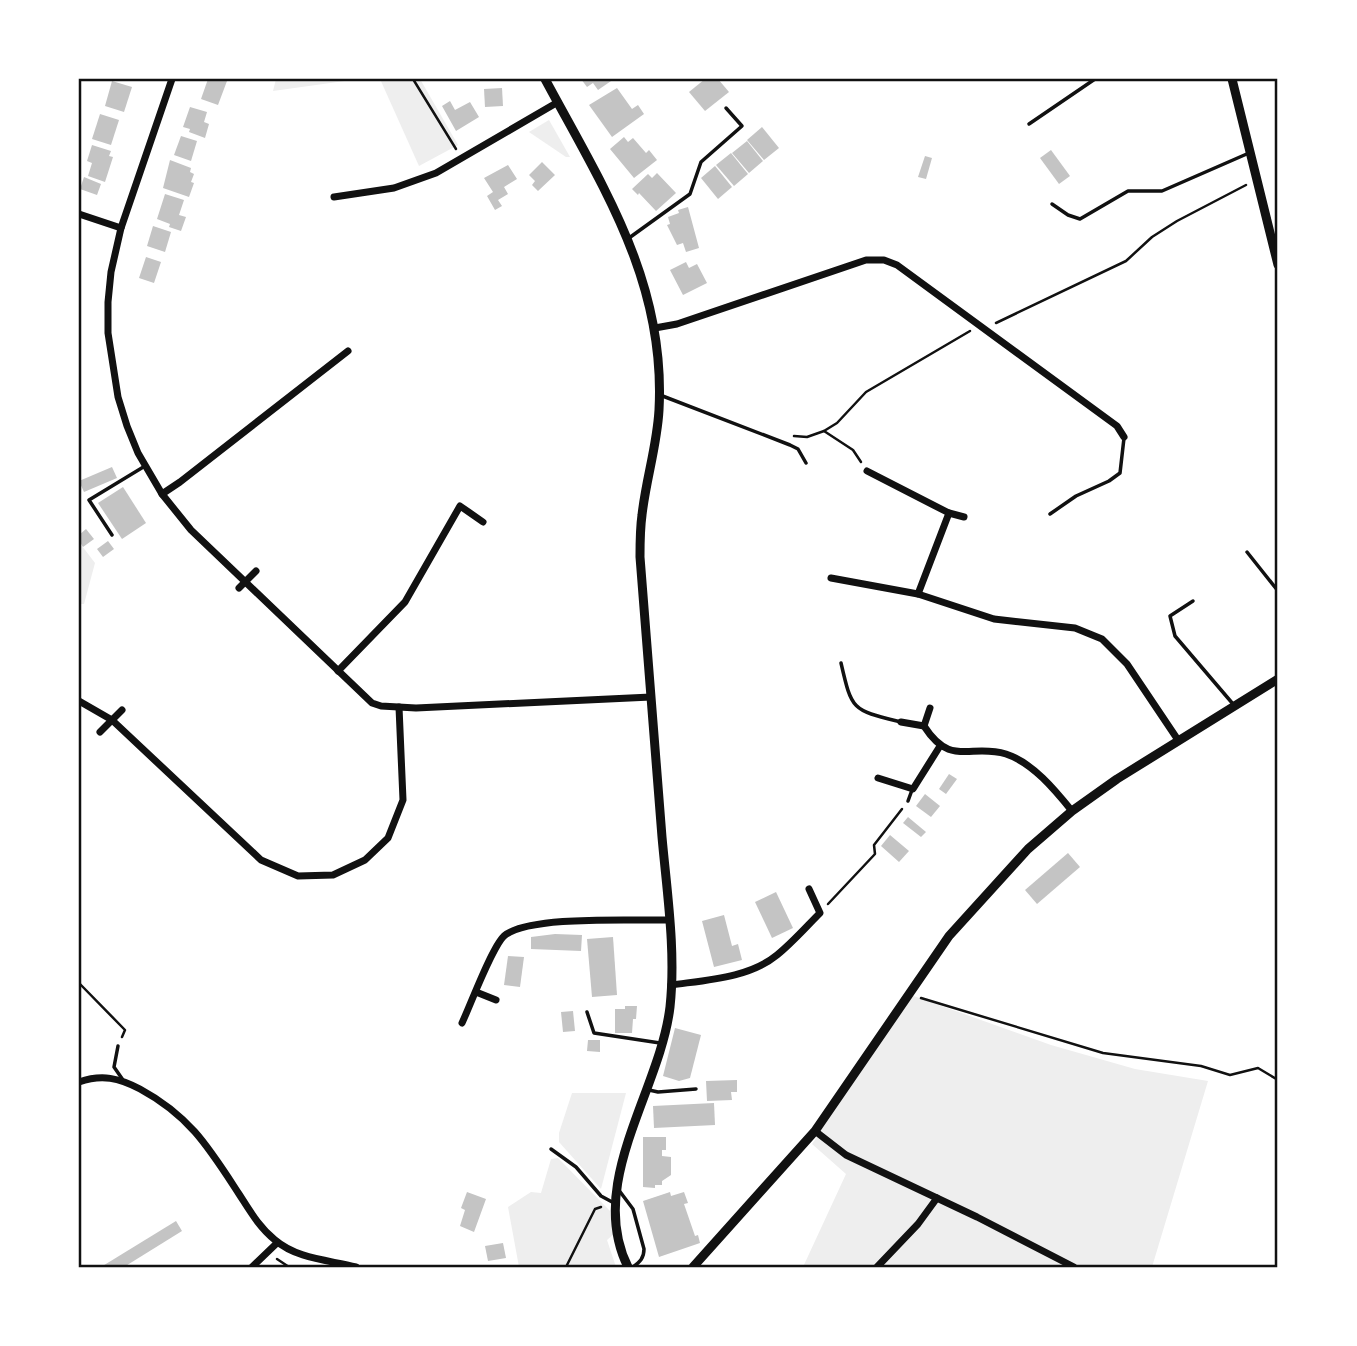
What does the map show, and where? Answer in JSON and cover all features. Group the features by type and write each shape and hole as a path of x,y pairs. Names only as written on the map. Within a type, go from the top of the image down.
{"street":[{"path":"173,79 121,228 111,272 108,333 118,397 138,453 162,494 191,530 372,703 399,707 651,697"},
{"path":"545,79 629,238 644,281 655,328 660,395 657,438 642,513 640,557 669,920 671,985 662,1044 646,1089 614,1203 620,1247 631,1267"},
{"path":"1232,79 1278,265"},
{"path":"334,197 394,188 436,173 558,102"},
{"path":"79,214 121,228"},
{"path":"655,328 677,324 866,260 876,259 897,265 1117,426 1124,437"},
{"path":"162,494 348,351"},
{"path":"867,471 948,513 964,517"},
{"path":"338,671 405,602 460,506 483,522"},
{"path":"918,594 948,513"},
{"path":"239,588 256,571"},
{"path":"831,578 918,594 994,619 1076,628 1102,639 1127,664 1178,740"},
{"path":"693,1267 815,1131 948,936 1028,849 1072,811 1178,740 1278,679"},
{"path":"79,701 112,720 261,860 298,876 333,874 365,860 388,838 403,800 399,707"},
{"path":"924,726 930,708"},
{"path":"100,732 122,710"},
{"path":"901,722 924,726 940,746 952,751 997,752 1021,760 1054,789 1072,811"},
{"path":"878,778 913,789 940,746"},
{"path":"671,985 712,980 750,970 775,957 820,913 809,889"},
{"path":"462,1023 498,944 504,936 524,926 669,920"},
{"path":"476,992 496,1000"},
{"path":"79,1082 111,1077 123,1080 165,1103 191,1125 207,1145 259,1226 277,1243 312,1258 356,1267"},
{"path":"815,1131 845,1155 1074,1267"},
{"path":"877,1267 918,1224 937,1198"},
{"path":"252,1267 277,1243"}],"lane":[{"path":"1029,124 1095,79"},
{"path":"629,238 690,194 701,162 742,126 726,108"},
{"path":"1052,204 1068,215 1080,219 1128,191 1162,191 1251,153"},
{"path":"660,395 790,445 798,449 806,463"},
{"path":"1050,514 1076,496 1121,473 1124,437"},
{"path":"112,535 89,500 145,466"},
{"path":"1248,552 1278,591"},
{"path":"1192,601 1170,616 1175,636 1235,705"},
{"path":"841,663 850,700 859,709 901,722"},
{"path":"908,801 913,789"},
{"path":"587,1012 591,1029 599,1035 662,1044"},
{"path":"118,1046 114,1067 123,1080"},
{"path":"646,1089 658,1092 696,1089"},
{"path":"551,1149 576,1167 601,1196 614,1203"},
{"path":"617,1188 633,1209 644,1249 640,1261 631,1267"}],"path":[{"path":"413,79 456,149"},
{"path":"787,435 807,437 824,431 837,422 866,391 971,331 985,330 1021,309 1049,299 1126,261 1152,237 1177,220 1257,178"},
{"path":"824,431 853,450 867,471"},
{"path":"820,913 875,854 874,845 908,801"},
{"path":"79,983 125,1030 118,1046"},
{"path":"908,994 1104,1053 1201,1066 1230,1075 1258,1068 1278,1080"},
{"path":"566,1267 595,1209 614,1203"},
{"path":"269,1253 289,1267"}],"shaded area":[{"path":"276,79 359,79 273,91"},
{"path":"380,79 420,79 458,145 419,166"},
{"path":"549,120 570,157 529,132"},
{"path":"79,542 95,563 84,604 79,604"},
{"path":"908,994 1051,1045 1135,1069 1208,1081 1152,1267 803,1267 846,1174 812,1144 819,1134 815,1131"},
{"path":"572,1093 626,1093 601,1189 559,1142 559,1133"},
{"path":"558,1158 610,1211 615,1233 607,1240 616,1267 519,1267 508,1207 531,1192 541,1193 551,1159"}],"building":[{"path":"208,79 227,81 218,105 201,99"},
{"path":"581,79 614,79 598,90 593,83 587,87"},
{"path":"705,79 718,79 729,92 705,111 689,92"},
{"path":"112,81 132,87 124,112 105,106"},
{"path":"502,88 503,106 485,107 484,89"},
{"path":"617,88 632,109 638,105 644,114 612,137 589,105"},
{"path":"450,101 455,110 470,102 479,117 456,131 442,106"},
{"path":"190,107 207,112 204,122 209,124 205,138 183,127"},
{"path":"100,114 119,120 111,145 92,139"},
{"path":"762,127 779,148 764,160 747,140"},
{"path":"181,136 197,141 191,161 174,155"},
{"path":"624,137 628,142 633,138 646,153 649,150 657,160 634,178 610,149"},
{"path":"747,141 763,161 749,173 732,153"},
{"path":"92,145 111,151 109,156 113,157 105,182 88,176 92,163 87,161"},
{"path":"1051,150 1070,176 1059,184 1040,158"},
{"path":"731,153 748,174 734,186 716,165"},
{"path":"925,156 932,158 926,179 918,177"},
{"path":"170,160 191,168 190,172 194,174 191,182 194,183 189,197 163,188"},
{"path":"542,162 555,175 538,191 532,185 535,181 529,175"},
{"path":"508,165 517,179 504,187 508,194 498,200 502,206 495,210 487,196 493,192 484,178"},
{"path":"715,166 732,187 718,199 701,178"},
{"path":"657,173 676,193 656,211 632,189 648,174 652,178"},
{"path":"84,177 101,184 97,195 80,189"},
{"path":"165,194 184,200 179,215 186,217 181,231 157,219"},
{"path":"688,207 699,248 686,252 683,243 677,245 667,225 670,224 668,217"},
{"path":"153,226 171,232 165,252 147,246"},
{"path":"146,257 161,262 154,283 139,278"},
{"path":"686,262 689,268 697,264 707,283 683,295 670,270"},
{"path":"112,467 117,478 84,492 79,481"},
{"path":"123,487 146,523 122,539 98,503"},
{"path":"86,529 94,539 83,547 79,535"},
{"path":"108,541 114,549 103,557 97,549"},
{"path":"949,774 957,779 946,794 939,789"},
{"path":"925,794 940,806 931,817 916,806"},
{"path":"908,817 926,832 921,837 903,823"},
{"path":"890,835 909,851 899,862 881,846"},
{"path":"1068,853 1080,867 1037,904 1025,890"},
{"path":"776,892 793,928 772,938 755,902"},
{"path":"724,915 732,946 738,944 742,960 714,967 702,921"},
{"path":"582,935 581,951 531,949 531,937"},
{"path":"613,937 617,995 592,997 587,939"},
{"path":"508,956 524,957 520,987 504,985"},
{"path":"625,1006 637,1006 632,1033 615,1033 615,1009 625,1009"},
{"path":"573,1011 575,1031 563,1032 561,1012"},
{"path":"675,1028 701,1035 690,1078 679,1081 663,1076"},
{"path":"588,1040 600,1040 600,1052 587,1051"},
{"path":"737,1080 737,1092 731,1092 732,1100 707,1101 706,1081"},
{"path":"714,1103 715,1125 654,1128 653,1106"},
{"path":"643,1137 666,1137 666,1150 662,1150 662,1156 671,1157 671,1175 662,1181 662,1185 655,1185 655,1188 643,1187"},
{"path":"467,1192 486,1199 474,1232 460,1226 465,1210 461,1208"},
{"path":"670,1192 671,1196 684,1192 688,1203 684,1204 700,1243 659,1257 643,1201"},
{"path":"176,1221 182,1231 124,1267 101,1267"},
{"path":"503,1243 506,1258 488,1261 485,1246"}]}
